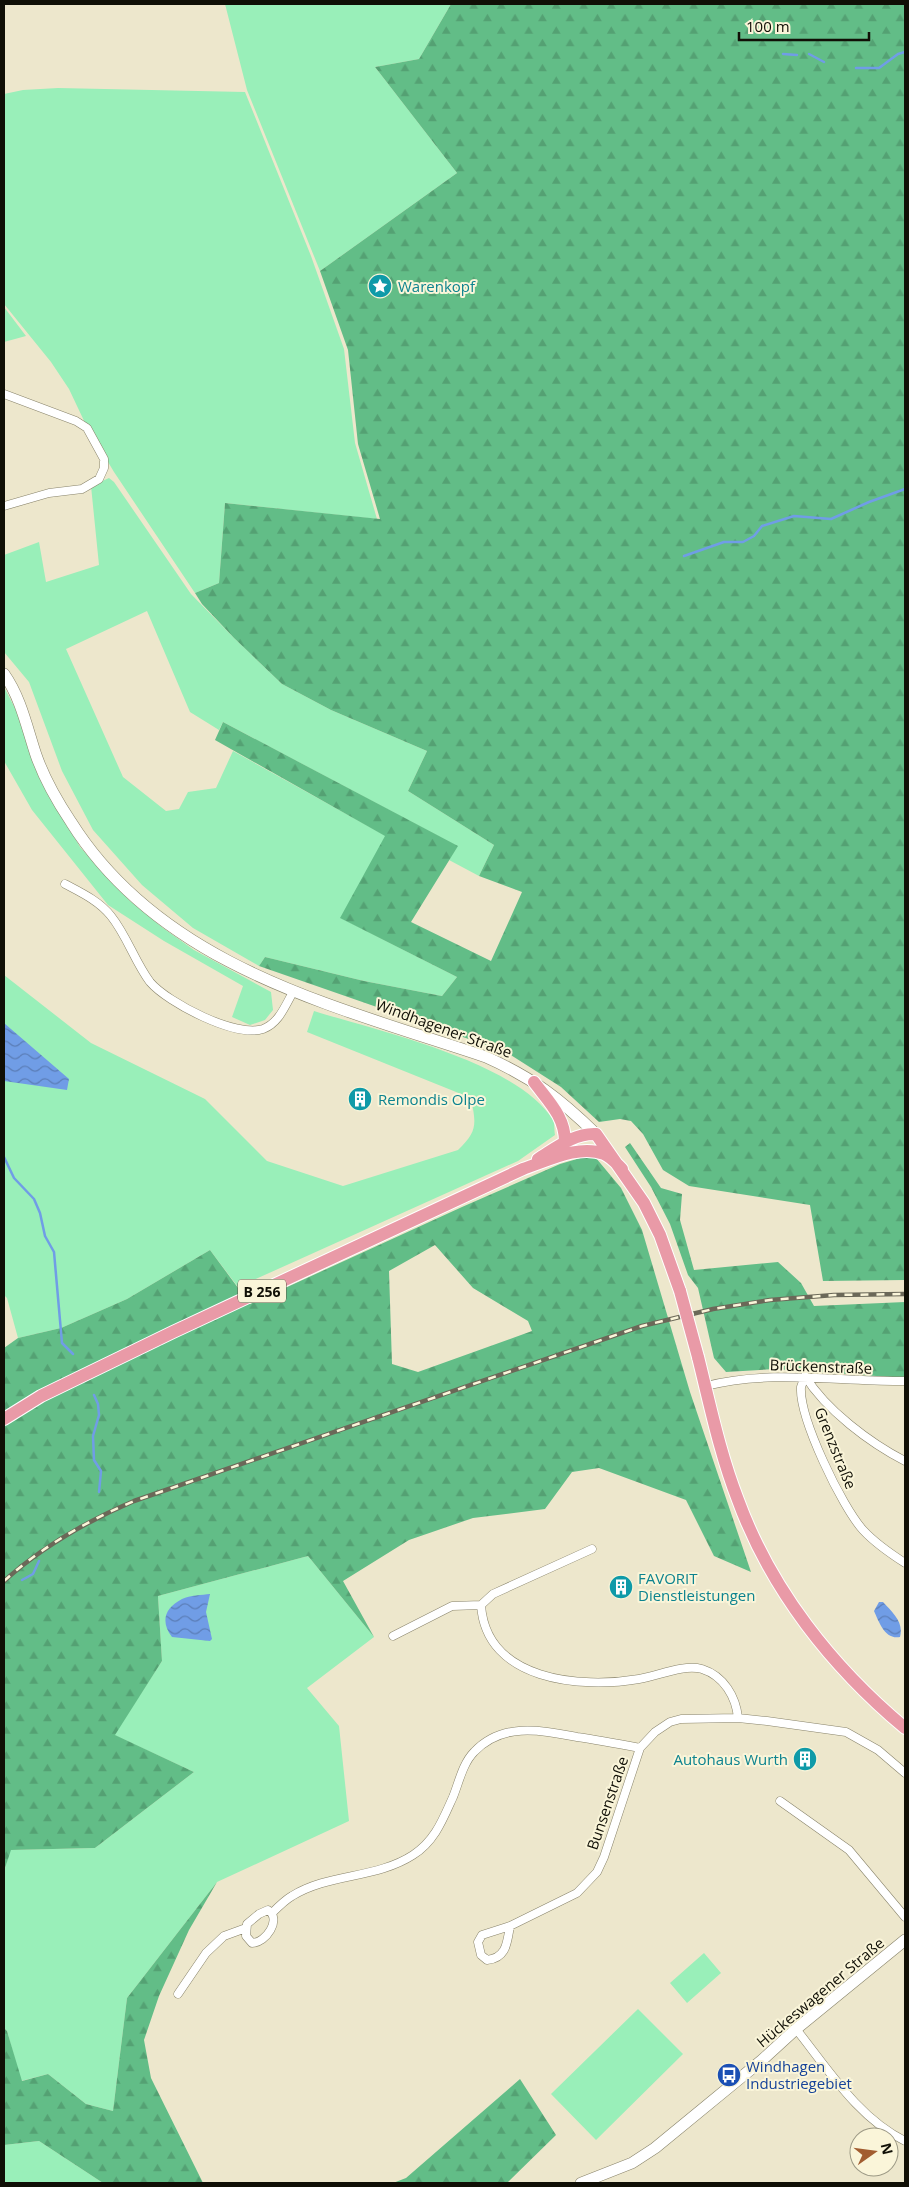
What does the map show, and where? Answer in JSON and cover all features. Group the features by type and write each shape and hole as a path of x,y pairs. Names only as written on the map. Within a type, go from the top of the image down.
{"main road":[{"name":"Windhagener Straße","path":"4,674 15,693 36,756 50,785 84,842 129,893 160,920 189,940 226,961 293,992 486,1057 517,1071 561,1100 596,1134"},
{"path":"534,1082 561,1116 568,1147"},
{"name":"B 256","path":"4,1419 41,1396 173,1332 596,1134 644,1203 660,1236 680,1291 725,1463 755,1542 784,1595 812,1634 855,1682 905,1728"},
{"name":"B 256","path":"568,1147 602,1153 611,1158 622,1169"},
{"name":"Hückeswagener Straße","path":"581,2183 632,2163 654,2148 755,2066 796,2028 905,1940"}],"street":[{"path":"4,394 76,421 87,428 104,459 104,468 99,478 82,489 48,494 4,506"},
{"path":"65,884 91,897 111,916 150,982 170,1000 203,1016 242,1031 262,1029 280,1016 293,992"},
{"name":"Brückenstraße","path":"706,1386 771,1376 805,1376 861,1382 905,1381"},
{"path":"805,1376 824,1404 877,1444 905,1461"},
{"name":"Grenzstraße","path":"805,1376 802,1387 807,1416 822,1460 842,1502 864,1532 905,1563"},
{"path":"393,1636 452,1606 481,1605 493,1594 592,1549"},
{"path":"481,1605 482,1620 497,1646 516,1663 537,1674 556,1680 607,1682 638,1680 689,1668 702,1669 717,1676 733,1695 738,1718"},
{"name":"Bunsenstraße","path":"510,1926 505,1951 501,1956 487,1960 481,1955 478,1942 482,1936 510,1926 577,1893 596,1872 604,1857 640,1748 655,1732 681,1718 738,1718 804,1725 846,1732 878,1750 905,1773"},
{"path":"272,1913 291,1896 305,1889 390,1867 418,1851 432,1838 442,1822 473,1753 484,1743 503,1733 518,1730 538,1730 640,1748"},
{"path":"780,1801 849,1850 905,1917"},
{"path":"178,1994 206,1953 224,1936 246,1928 251,1921 264,1911 272,1913"},
{"path":"246,1928 247,1939 252,1943 262,1940 270,1931 273,1922 272,1913"},
{"path":"796,2028 866,2114 890,2133 905,2141"}],"green space":[{"path":"225,4 451,4 419,59 375,67 457,173 320,271 247,90"},
{"path":"451,4 905,4 905,1280 823,1281 810,1205 689,1186 663,1170 643,1134 631,1121 620,1119 599,1122 561,1087 506,1052 259,966 265,957 364,981 442,996 457,977 340,918 385,836 215,740 223,722 458,846 411,922 491,961 522,892 479,876 494,845 408,791 427,751 331,710 282,684 234,638 202,604 195,593 219,583 225,503 380,519 358,444 348,350 320,271 457,173 375,67 419,59"},
{"path":"58,88 245,92 311,256 344,349 355,443 377,519 225,503 219,583 195,593 114,472 86,425 69,389 51,362 4,304 4,94 23,90"},
{"path":"4,307 26,336 4,342"},
{"path":"109,478 114,482 191,594 282,684 331,710 427,751 408,791 494,845 479,876 449,860 457,846 223,722 219,730 190,712 147,611 66,649 123,777 166,811 179,809 188,792 216,788 233,751 386,836 341,918 457,977 442,996 364,981 265,957 259,966 193,928 142,885 93,830 62,771 29,682 4,652 4,555 39,542 46,582 99,565 91,486"},
{"path":"4,687 16,710 38,773 80,847 129,900 163,928 194,950 271,992 273,1010 265,1020 250,1025 232,1017 243,986 164,941 108,905 32,810 4,761"},
{"path":"4,975 91,1043 205,1099 267,1161 343,1186 458,1150 469,1138 474,1127 473,1107 471,1098 307,1032 314,1011 409,1039 479,1065 510,1081 535,1099 553,1120 555,1135 518,1161 238,1287 210,1250 127,1299 61,1328 18,1338 7,1298 4,1295"},
{"path":"630,1143 661,1188 682,1194 680,1220 694,1270 778,1262 801,1283 814,1306 905,1302 905,1378 775,1369 726,1372 714,1358 698,1288 688,1275 670,1224 651,1187 625,1147"},
{"path":"587,1156 596,1158 621,1188 642,1230 690,1392 751,1572 714,1556 686,1500 599,1468 572,1472 545,1509 473,1518 409,1540 343,1581 374,1637 308,1556 158,1596 162,1661 115,1735 194,1772 95,1848 11,1850 4,1871 4,1348 18,1338 61,1328 127,1299 210,1250 250,1304 560,1164","holes":["435,1245 473,1288 528,1321 532,1331 418,1372 392,1364 389,1271"]},
{"path":"308,1556 374,1637 307,1688 339,1726 349,1821 217,1882 127,1998 113,2111 86,2104 48,2074 21,2081 7,2031 4,2028 4,1872 10,1850 95,1848 194,1772 114,1735 162,1661 158,1596"},
{"path":"217,1882 189,1930 159,1996 144,2040 151,2078 203,2183 103,2183 39,2141 4,2145 4,2028 7,2031 22,2081 48,2074 86,2104 113,2111 127,1998"},
{"path":"704,1953 721,1973 687,2003 670,1983"},
{"path":"638,2009 683,2054 596,2140 551,2094"},
{"path":"520,2079 556,2135 507,2183 393,2183 406,2178"},
{"path":"39,2141 103,2183 4,2183 4,2145"}],"water":[{"path":"4,1023 69,1079 67,1090 4,1081"},
{"path":"210,1594 206,1612 212,1639 210,1641 172,1637 165,1620 172,1606 185,1598"},
{"path":"879,1602 883,1602 897,1618 901,1632 900,1637 890,1636 880,1625 874,1611"}],"waterway":[{"path":"856,68 879,68 898,54 905,52"},
{"path":"783,54 797,55"},
{"path":"809,54 824,62"},
{"path":"684,556 724,542 743,542 754,536 762,526 794,516 831,519 905,489"},
{"path":"4,1157 14,1178 34,1199 40,1213 45,1236 54,1252 62,1343 73,1354"},
{"path":"94,1395 98,1404 99,1415 93,1436 94,1460 101,1471 99,1492"},
{"path":"22,1580 33,1574 39,1561"}],"railway":[{"path":"4,1581 19,1568 65,1536 99,1517 134,1501 642,1326 713,1309 770,1300 834,1295 905,1294"}],"place":[{"name":"Warenkopf","path":"380,286"},
{"name":"Remondis Olpe","path":"360,1099"},
{"name":"FAVORIT Dienstleistungen","path":"621,1587"},
{"name":"Autohaus Wurth","path":"805,1759"},
{"name":"Windhagen Industriegebiet","path":"729,2075"}]}
